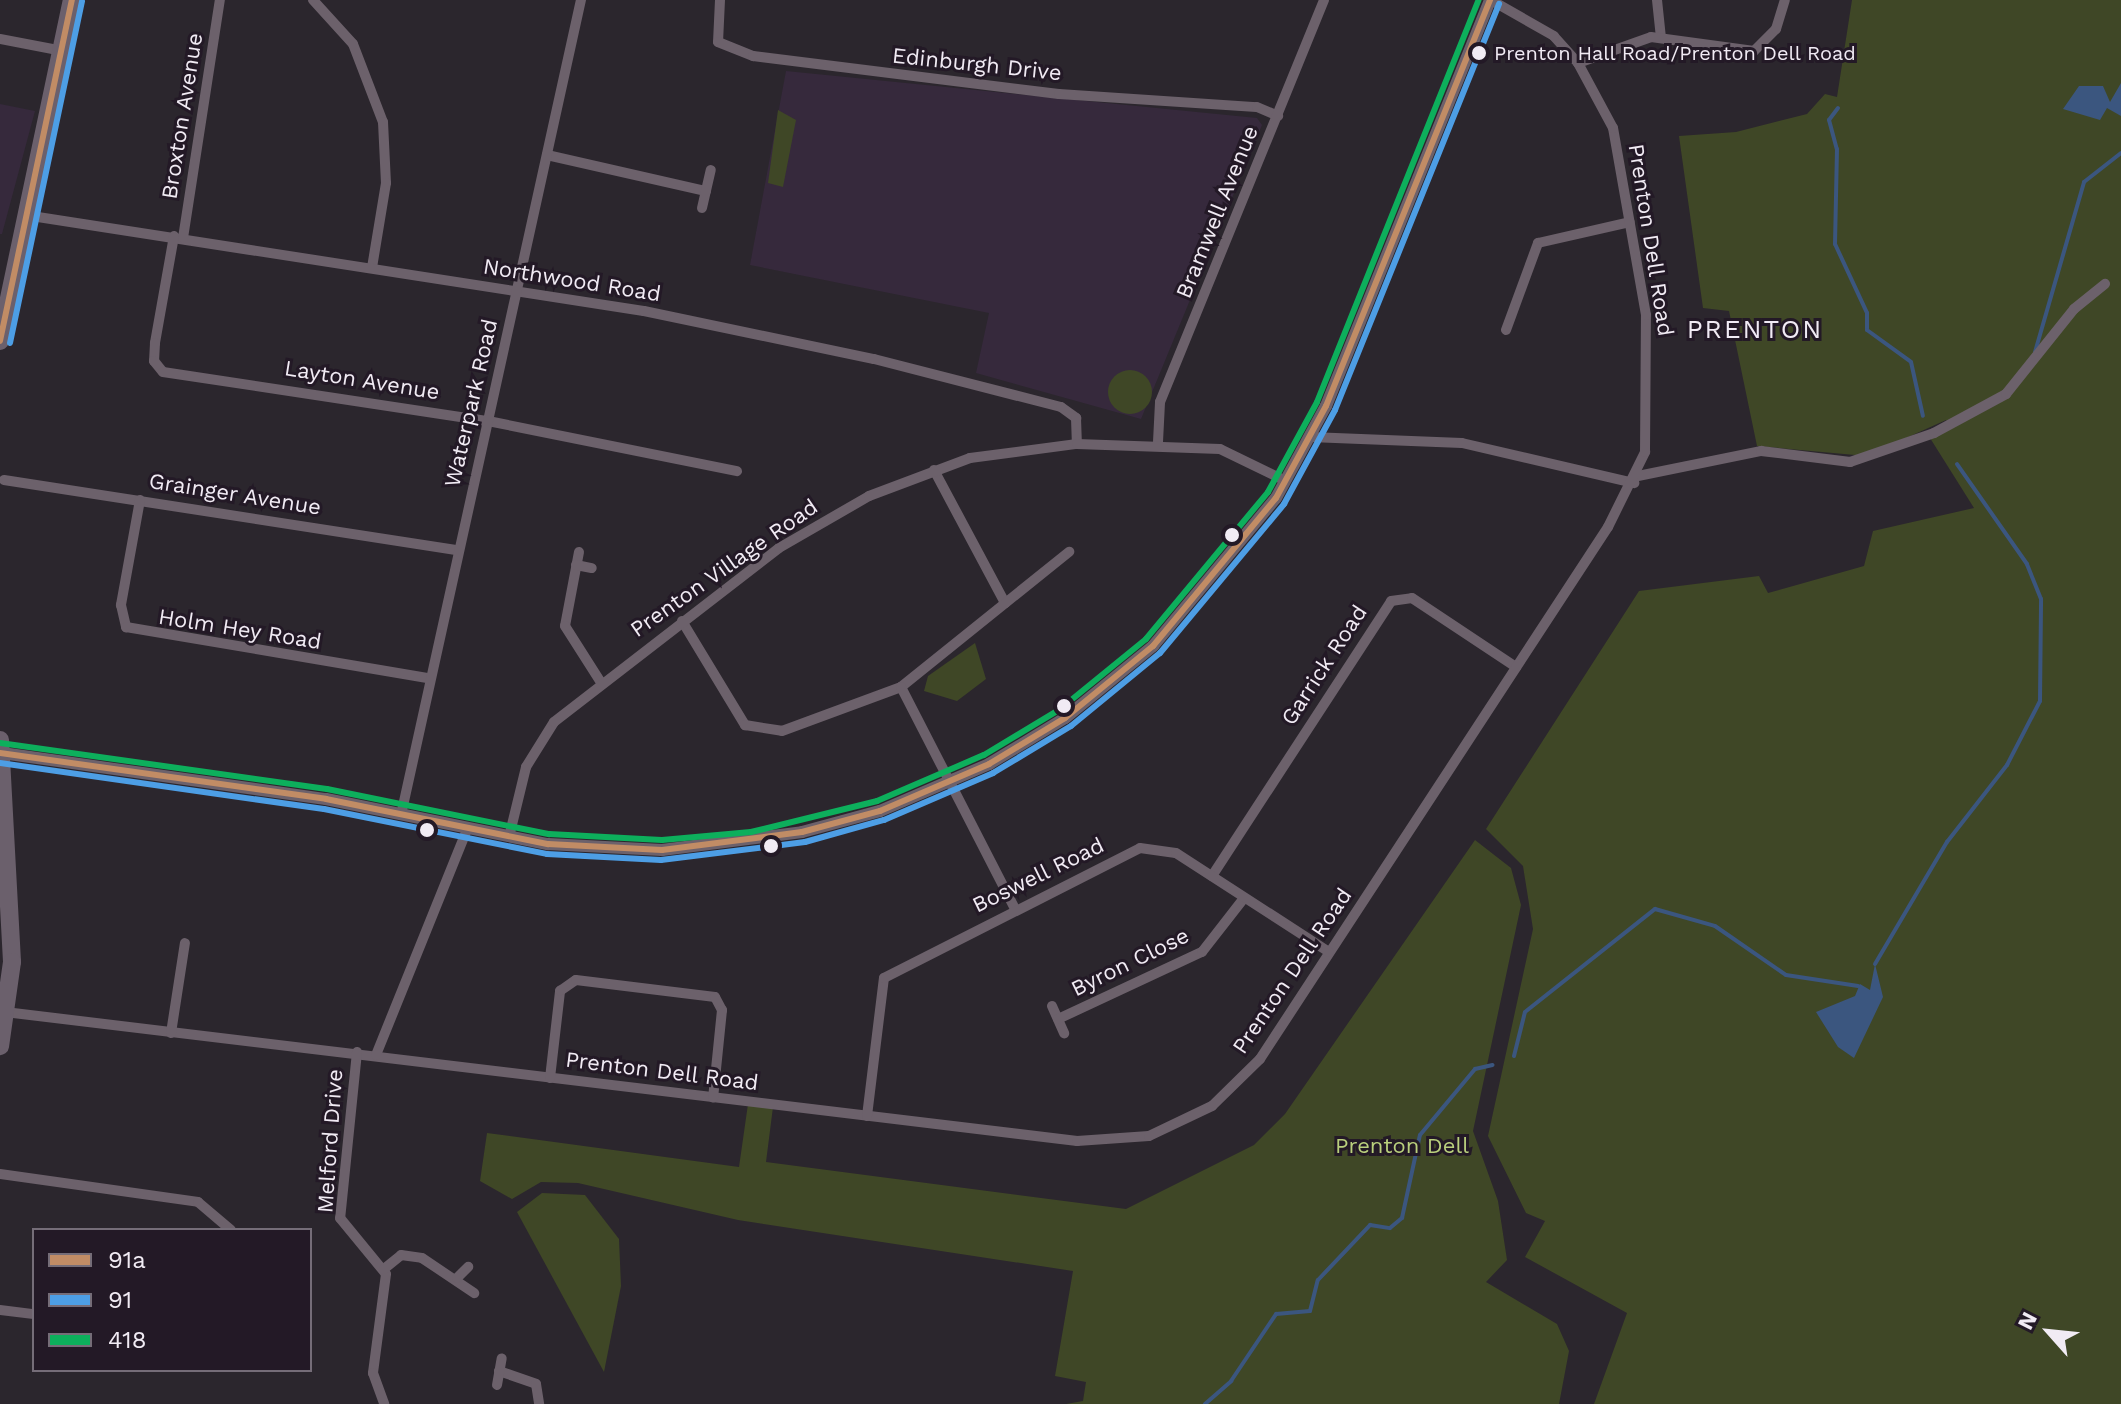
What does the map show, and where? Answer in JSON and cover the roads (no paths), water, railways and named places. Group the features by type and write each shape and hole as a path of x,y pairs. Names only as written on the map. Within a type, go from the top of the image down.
{"highway":[{"path":"0,341 72,0"},
{"path":"0,1046 12,962 1,749"}],"street":[{"name":"Broxton Avenue","path":"179,237 220,0"},
{"path":"313,0 353,44 383,122 386,183 372,268"},
{"name":"Waterpark Road","path":"401,815 581,0"},
{"name":"Edinburgh Drive","path":"720,0 718,42 753,56 1059,94 1257,107 1278,116"},
{"name":"Bramwell Avenue","path":"1158,442 1160,402 1324,0"},
{"path":"1,749 401,815 509,837 662,850 753,842 880,811 947,781 1065,718 1153,646 1244,545 1286,481 1310,437 1491,0"},
{"name":"Prenton Dell Road","path":"5,1012 1077,1141 1149,1136 1212,1106 1237,1084 1329,952 1636,480 1648,341 1613,128 1578,63 1535,21 1491,0"},
{"path":"1657,0 1661,38"},
{"path":"1578,63 1631,39 1661,38 1754,51 1776,29 1785,0"},
{"path":"0,39 63,51"},
{"path":"547,155 706,191"},
{"path":"702,208 711,170"},
{"name":"Northwood Road","path":"25,215 518,291 767,336 1061,407 1076,418 1077,444"},
{"path":"1506,330 1538,243 1630,222"},
{"name":"Layton Avenue","path":"179,237 155,343 154,361 163,372 488,421 737,471"},
{"path":"1310,437 1462,443 1636,480 1761,451 1850,462 1934,433 2006,394 2074,309 2105,284"},
{"name":"Prenton Village Road","path":"509,837 526,767 554,722 600,681 827,517 934,470 1077,444 1158,442 1220,449 1286,481"},
{"path":"934,470 1005,603"},
{"name":"Grainger Avenue","path":"4,480 458,550"},
{"name":"Holm Hey Road","path":"140,500 121,605 126,627 429,678"},
{"path":"579,552 565,626 600,681"},
{"path":"682,621 735,714 756,731 782,731 901,687 1069,552"},
{"path":"576,565 592,568"},
{"name":"Garrick Road","path":"1212,876 1391,601 1412,598 1516,667"},
{"path":"901,687 1014,907"},
{"path":"376,1055 467,830"},
{"name":"Boswell Road","path":"867,1116 884,978 1014,907 1140,848 1165,848 1329,952"},
{"name":"Byron Close","path":"1058,1019 1202,952 1244,898"},
{"path":"171,1033 185,943"},
{"path":"550,1078 560,991 576,980 715,997 722,1010 713,1098"},
{"name":"Byron Close","path":"1052,1006 1064,1033"},
{"name":"Melford Drive","path":"357,1052 340,1218 384,1269"},
{"path":"0,1174 198,1202 229,1228"},
{"path":"384,1404 373,1373 388,1288 384,1269 401,1255 457,1278 474,1293"},
{"path":"457,1278 468,1267"},
{"path":"0,1310 32,1314"},
{"path":"497,1385 502,1358"},
{"path":"499,1371 536,1384 539,1404"}],"water":[{"path":"2121,83 2121,116 2107,108 2100,120 2063,109 2079,86 2103,86 2110,102"},
{"path":"1875,964 1883,997 1854,1058 1838,1047 1816,1012 1855,996 1860,984 1870,990"}],"waterway":[{"path":"1838,108 1829,120 1837,149 1835,244 1867,313 1867,330 1911,362 1923,416"},
{"path":"2035,352 2084,182 2121,153"},
{"path":"1875,964 1947,842 2007,765 2040,701 2041,599 2027,564 1957,464"},
{"path":"1514,1056 1525,1012 1655,909 1715,926 1786,975 1858,986"},
{"path":"1205,1404 1231,1381 1276,1314 1310,1311 1318,1280 1370,1225 1390,1228 1402,1218 1420,1135 1475,1069 1493,1065"}],"place":[{"name":"Prenton Hall Road/Prenton Dell Road","path":"1479,53"}],"district":[{"name":"PRENTON","path":"1755,330"}],"park label":[{"name":"Prenton Dell","path":"1402,1146"}]}
